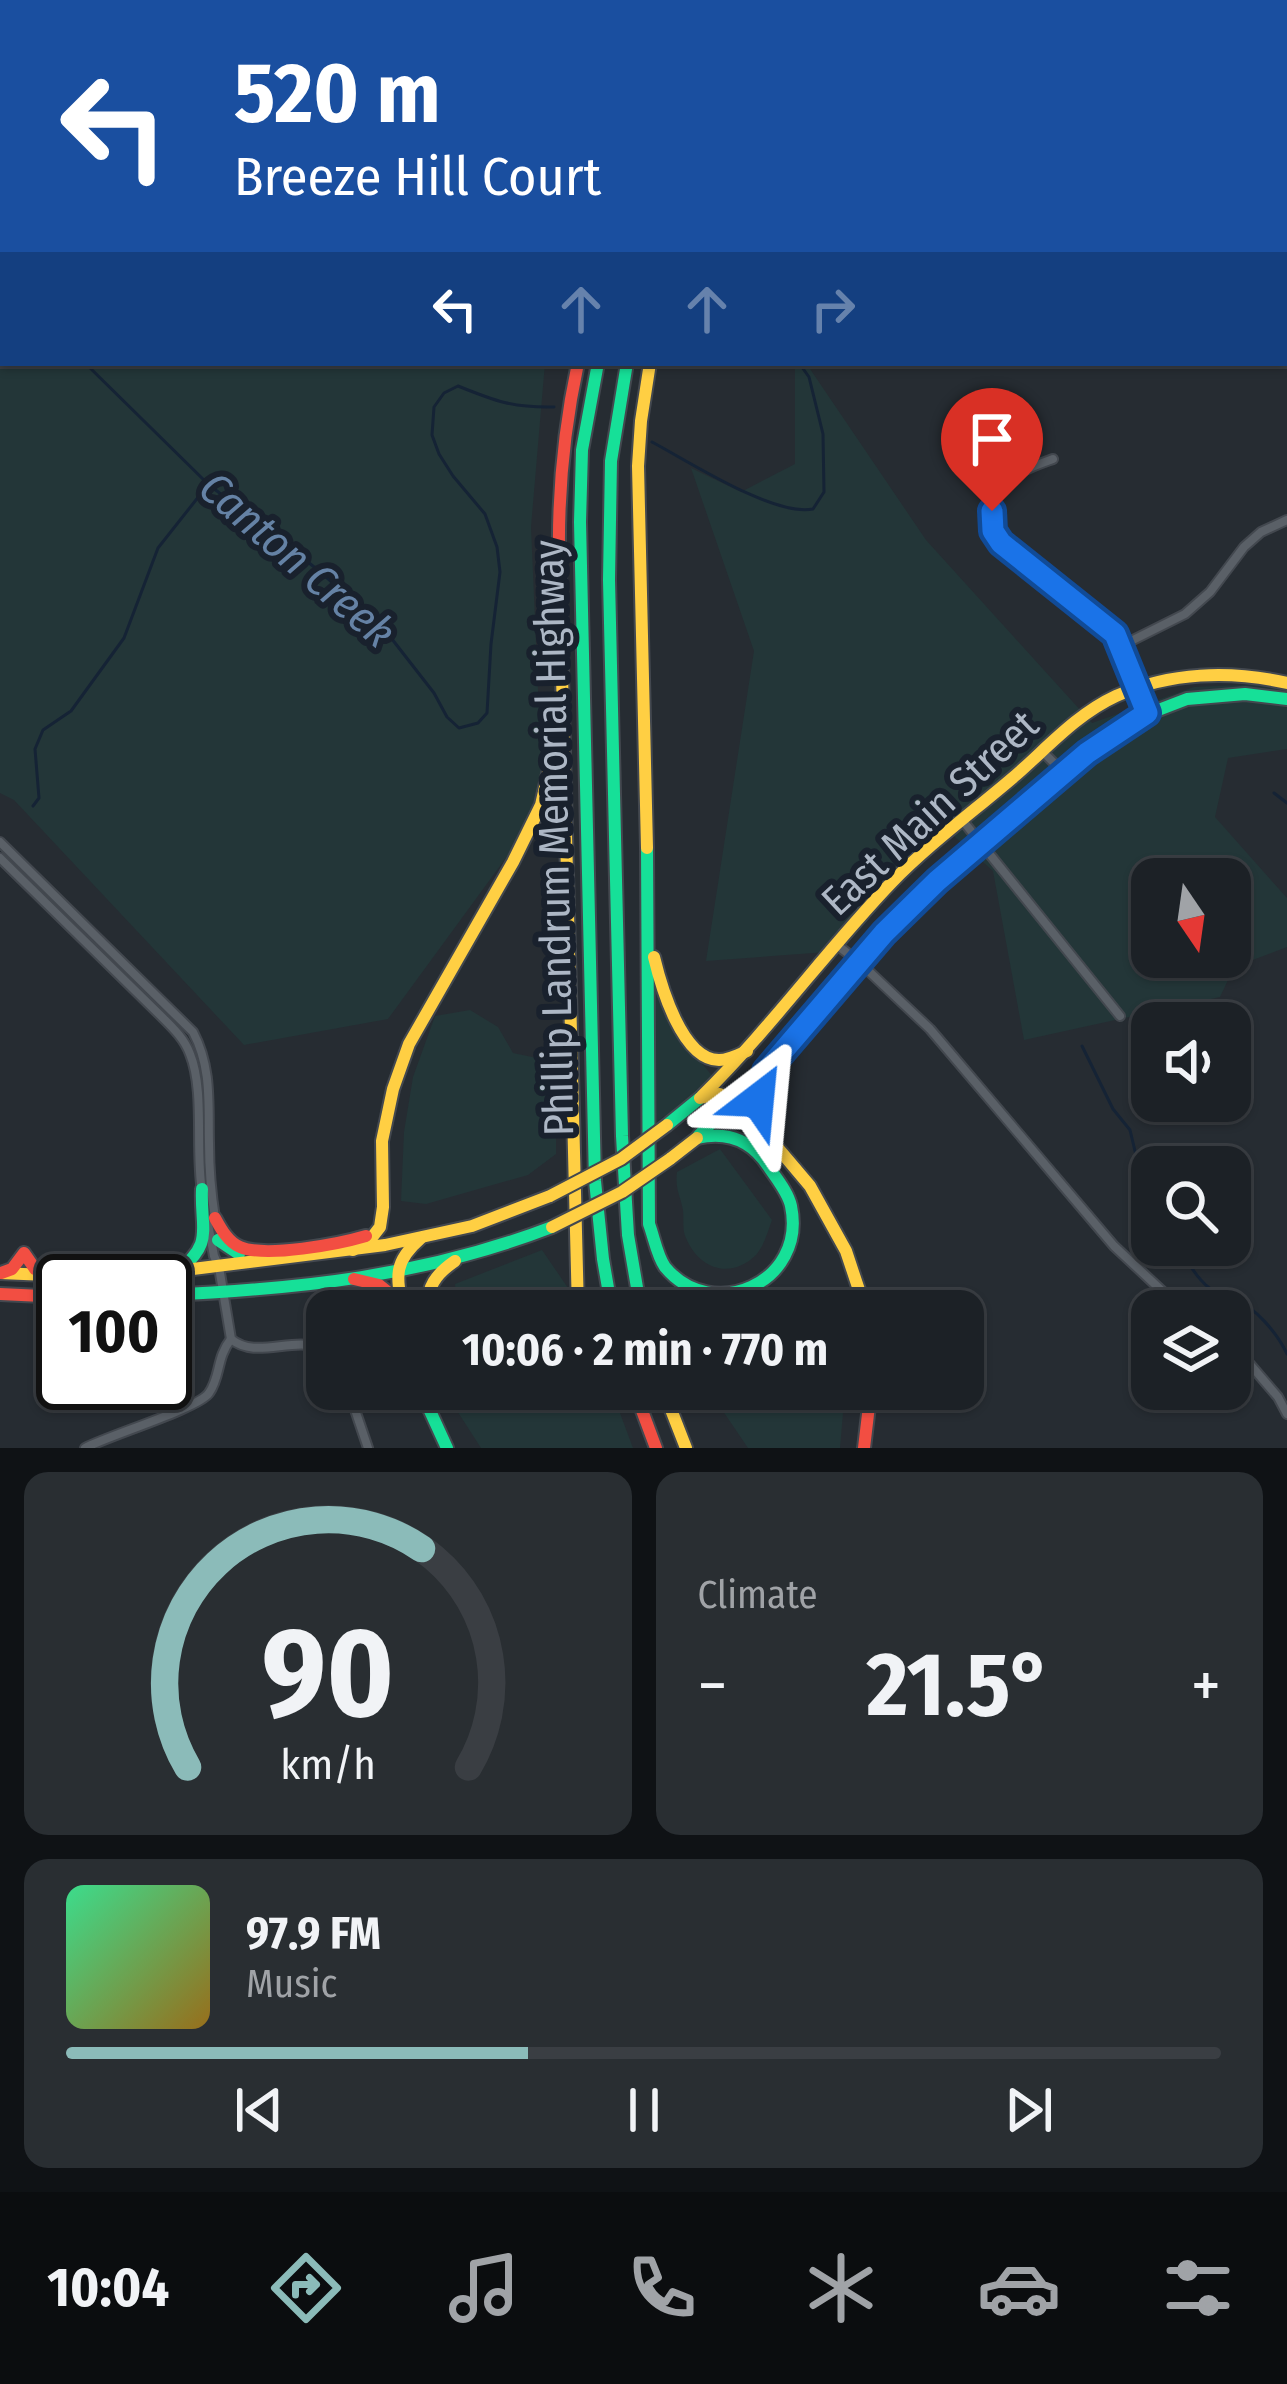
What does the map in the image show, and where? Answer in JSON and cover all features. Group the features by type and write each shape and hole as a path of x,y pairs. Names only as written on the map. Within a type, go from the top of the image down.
{"main road":[{"path":"577,366 565,422 558,508 577,1290"},
{"name":"Phillip Landrum Memorial Highway","path":"597,366 582,450 580,561 595,1181 608,1290"},
{"name":"Phillip Landrum Memorial Highway","path":"627,366 611,461 608,580 625,1199 637,1290"},
{"path":"650,366 638,466 648,906 649,1224 652,1244 667,1269 690,1287 723,1295 746,1291 775,1272 789,1251 795,1222 791,1198 775,1172 744,1140 719,1133 697,1138"},
{"name":"East Main Street","path":"192,1271 419,1239 488,1221 621,1159 700,1098 747,1051 892,883 1064,731 1104,703 1158,682 1213,674 1287,683"},
{"path":"353,1250 380,1227 387,1112 409,1044 541,805 554,755 562,680"},
{"name":"East Main Street","path":"192,1294 354,1279 455,1261 552,1227 622,1192 697,1138 738,1101 897,920 1087,753 1147,713 1186,699 1245,694 1287,699"},
{"path":"648,906 662,985 687,1035 703,1055 715,1060 747,1051"},
{"path":"766,1071 758,1100 772,1141"},
{"path":"700,1098 719,1094 738,1101 810,1186 838,1232 860,1290"},
{"path":"215,1218 232,1242 259,1251 363,1238 377,1222 381,1178"},
{"path":"192,1260 205,1240 202,1190"},
{"path":"399,1290 396,1273 403,1255 419,1239"},
{"path":"218,1240 263,1262"},
{"path":"0,1273 12,1269 24,1253 36,1269"},
{"path":"429,1290 440,1270 455,1261"},
{"name":"East Main Street","path":"0,1273 36,1275"},
{"path":"354,1279 388,1290"},
{"path":"0,1294 36,1296"},
{"path":"430,1410 447,1448"},
{"path":"642,1410 656,1448"},
{"path":"671,1410 686,1448"},
{"path":"864,1448 869,1410"}],"street":[{"path":"1052,459 1005,481 992,511 993,531 1020,560 1106,625 1121,646 1147,713"},
{"path":"1121,646 1185,614 1261,532 1287,520"},
{"path":"1043,752 1064,772"},
{"path":"963,821 1120,1016"},
{"path":"0,842 193,1032 208,1073 210,1173 231,1339 218,1358 212,1389 200,1402 85,1448"},
{"path":"0,858 183,1041 195,1073 198,1169 219,1268"},
{"path":"837,945 930,1029 1114,1246 1160,1290"},
{"path":"231,1339 242,1347 306,1343"},
{"path":"1251,1365 1279,1396 1287,1414"},
{"path":"355,1410 368,1448"}],"shaded area":[{"path":"0,366 545,366 531,527 543,807 388,1019 244,1045 14,800 0,793"},
{"path":"795,366 808,366 926,540 1092,723 1194,687 1287,683 1287,749 1228,758 1215,817 1287,898 1287,947 1251,961 1251,858 1131,858 1131,978 1229,978 1220,997 1197,1002 1131,1002 1131,1017 1024,1040 993,871 947,830 841,951 706,961 754,651 691,468 741,492 795,464"},
{"path":"656,982 693,1053 714,1078 655,1123"},
{"path":"470,1010 498,1027 513,1053 556,1062 556,1154 528,1175 426,1204 401,1201 404,1132 413,1077 435,1016"},
{"path":"720,1149 772,1220 756,1255 726,1269 707,1264 692,1249 684,1232 677,1183 677,1172"},
{"path":"542,1250 568,1288 456,1290 455,1284"},
{"path":"457,1410 619,1410 633,1448 481,1448"},
{"path":"722,1410 843,1410 840,1448 748,1448"}],"waterway":[{"name":"Canton Creek","path":"88,366 208,484 381,625 459,728 478,723 487,713 500,572 485,514 439,454 432,435 434,407 444,393 458,386 504,402 554,407"},
{"name":"Canton Creek","path":"652,442 754,496 776,505 813,509 824,492 823,434 809,377 801,366"},
{"path":"33,806 39,798 35,749 43,730 71,711 124,638 158,548 207,486"},
{"path":"1274,793 1287,803"},
{"path":"1082,1046 1113,1109 1130,1130 1134,1146"},
{"path":"1190,1266 1214,1291 1231,1296 1257,1314 1287,1354"}],"traffic: fast":[{"path":"597,366 582,450 580,522 595,1181 608,1290"},
{"path":"627,366 611,461 609,580 622,1136 628,1235 637,1290"},
{"path":"699,1135 767,1071 883,933 1087,753 1135,719 1187,699 1245,694 1287,699"},
{"path":"647,848 649,1224 662,1263 685,1284 707,1292 752,1287 785,1256 792,1233 791,1206 768,1166 746,1144 728,1137 697,1138"},
{"path":"667,1125 700,1098"},
{"path":"192,1258 201,1243 202,1189"},
{"path":"192,1293 362,1277 457,1257 552,1227"},
{"path":"218,1240 239,1254"},
{"path":"430,1410 447,1448"}],"traffic: slow":[{"path":"647,848 638,466 650,366"},
{"path":"559,556 577,1290"},
{"path":"702,1096 891,883 1088,712 1137,688 1179,678 1244,676 1287,683"},
{"path":"353,1250 380,1227 382,1141 409,1044 541,805 555,743"},
{"path":"654,957 675,1019 694,1048 719,1060 747,1051"},
{"path":"766,1127 758,1099 767,1071"},
{"path":"700,1098 719,1094 738,1101 810,1186 846,1251 859,1290"},
{"path":"550,1196 621,1159 667,1125"},
{"path":"670,1159 697,1138"},
{"path":"552,1227 622,1192 670,1159"},
{"path":"0,1273 153,1274 385,1245 472,1226 550,1196"},
{"path":"399,1290 401,1264 420,1239"},
{"path":"431,1290 442,1271 455,1261"},
{"path":"671,1410 686,1448"}],"traffic: jam":[{"path":"559,556 563,459 577,366"},
{"path":"215,1218 232,1242 252,1250 303,1249 366,1236"},
{"path":"1,1273 12,1269 24,1253 36,1269"},
{"path":"354,1279 385,1290"},
{"path":"0,1294 36,1296"},
{"path":"642,1410 656,1448"},
{"path":"864,1448 869,1410"}],"route":[{"path":"758,1100 766,1071 884,933 937,881 1087,753 1147,713 1115,634 1001,543 993,531 992,511"}]}
